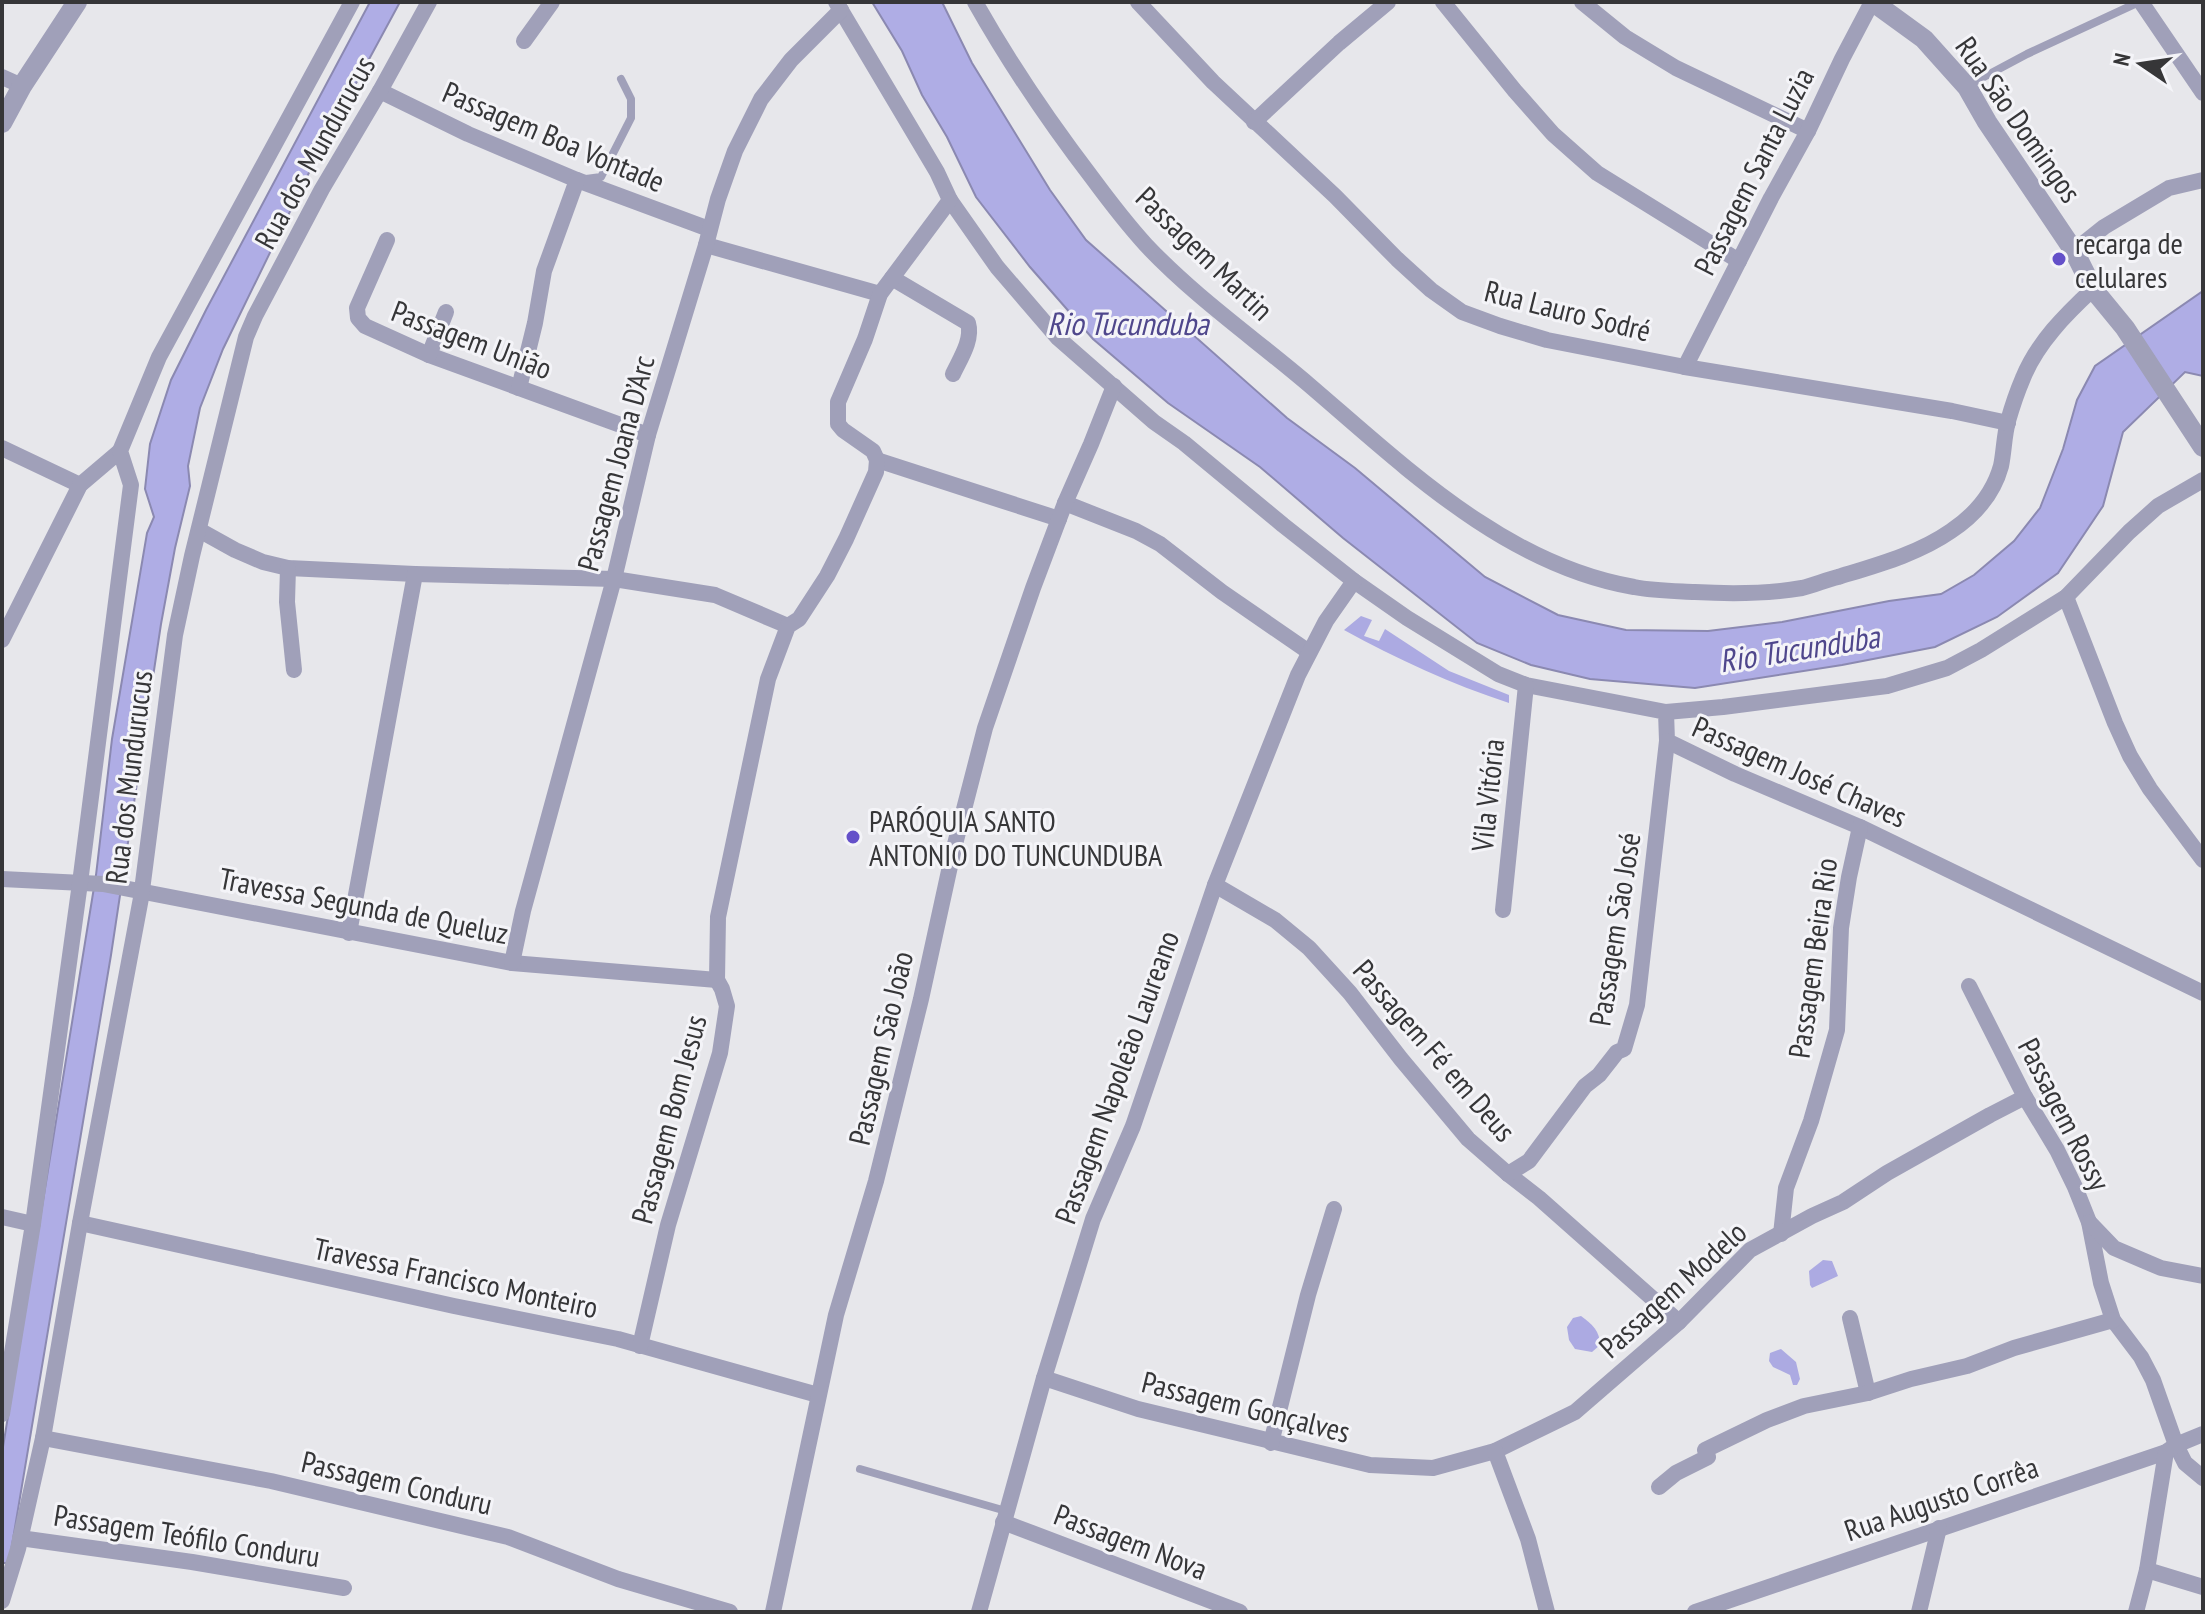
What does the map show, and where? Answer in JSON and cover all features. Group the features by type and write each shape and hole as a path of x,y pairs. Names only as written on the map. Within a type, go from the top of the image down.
{"street":[{"path":"2,123 22,86 77,2"},
{"name":"Rua dos Mundurucus","path":"2,1414 33,1224 131,485 120,451 159,357 352,2"},
{"name":"Rua dos Mundurucus","path":"2,1601 43,1438 136,890 175,635 246,337 322,189 429,2"},
{"path":"524,41 552,2"},
{"name":"Passagem Martin","path":"975,2 1001,47 1061,135 1119,213 1147,246 1208,302 1408,470 1461,509 1548,560 1635,588 1734,594 1802,588 1911,553 1949,533 1973,515 1992,492 2001,465 2008,423 2024,375 2042,345 2093,289"},
{"name":"Rua Lauro Sodré","path":"1138,2 1254,122 1419,279 1462,312 1547,340 2008,423"},
{"path":"1254,122 1388,2"},
{"path":"1443,2 1515,91 1576,156 1597,173 1739,261"},
{"path":"1582,2 1625,37 1676,68 1808,131"},
{"name":"Passagem Santa Luzia","path":"1685,367 1873,2"},
{"name":"Rua São Domingos","path":"1873,2 1894,9 1967,87 2074,251 2093,289 2125,328 2203,447"},
{"path":"2140,2 2203,93"},
{"name":"Passagem José Chaves","path":"838,6 937,172 950,200 997,267 1058,338 1154,422 1354,581 1498,674 1526,685 1666,712 1667,741 1735,774 1860,827 2203,993"},
{"name":"Passagem Joana D’Arc","path":"512,963 523,911 614,579 648,435 735,151 761,99 838,6"},
{"path":"2,77 22,86"},
{"name":"Passagem Boa Vontade","path":"380,91 468,134 707,237 880,294"},
{"path":"519,388 544,271 577,180"},
{"path":"2074,251 2104,227 2169,188 2203,180"},
{"path":"950,200 880,294 838,402 838,424 873,451 877,460 1136,531 1160,544 1309,652"},
{"name":"Passagem União","path":"387,240 357,308 358,318 369,329 429,355 648,435"},
{"path":"892,278 968,323 969,339 953,374"},
{"path":"429,355 446,312"},
{"name":"Passagem São João","path":"773,1612 836,1315 876,1181 985,728 1062,511 1114,386"},
{"path":"2,448 80,485"},
{"path":"2,640 80,485 120,451"},
{"name":"Passagem Bom Jesus","path":"640,1346 668,1225 720,1053 727,1006 717,980 718,917 768,679 788,626 799,619 833,564 871,487 877,460"},
{"path":"1666,712 1887,686 1947,668 2066,597 2158,506 2203,480"},
{"path":"199,530 263,562 288,568 614,579 715,595 788,626"},
{"path":"288,568 287,611 294,670"},
{"path":"349,933 415,574"},
{"name":"Passagem Napoleão Laureano","path":"979,1612 1044,1378 1093,1219 1133,1126 1215,885 1309,652 1354,581"},
{"path":"2066,597 2130,756 2150,789 2203,860"},
{"name":"Vila Vitória","path":"1503,910 1526,685"},
{"name":"Passagem São José","path":"1508,1174 1529,1161 1585,1086 1599,1075 1617,1052 1624,1049 1637,1005 1667,741"},
{"name":"Passagem Beira Rio","path":"1781,1234 1786,1188 1811,1121 1837,1030 1841,928 1860,827"},
{"name":"Travessa Segunda de Queluz","path":"2,879 103,884 512,963 717,980"},
{"name":"Passagem Fé em Deus","path":"1215,885 1275,920 1309,948 1350,993 1468,1139 1679,1322"},
{"name":"Passagem Rossy","path":"1969,986 2075,1187 2089,1222 2101,1283 2113,1320 2141,1357 2153,1380 2171,1448 2136,1612"},
{"name":"Passagem Modelo","path":"1438,1467 1495,1451 1575,1412 1679,1322 1750,1250 1843,1202 1887,1173 2025,1097"},
{"path":"1271,1443 1308,1295 1334,1209"},
{"path":"2,1217 33,1224"},
{"path":"2089,1222 2114,1248 2161,1268 2203,1276"},
{"name":"Travessa Francisco Monteiro","path":"80,1223 618,1339 818,1395"},
{"path":"1850,1318 1868,1393"},
{"path":"1659,1487 1676,1473 1708,1457 1705,1450 1804,1406 1868,1393 1967,1366 2014,1348 2113,1320"},
{"name":"Passagem Gonçalves","path":"1044,1378 1138,1409 1271,1443 1370,1465 1438,1467"},
{"name":"Rua Augusto Corrêa","path":"1695,1612 2171,1448 2203,1434"},
{"name":"Passagem Conduru","path":"43,1438 271,1481 508,1537 618,1579 730,1612"},
{"path":"2171,1448 2203,1478"},
{"path":"1495,1451 1528,1539 1547,1612"},
{"name":"Passagem Nova","path":"1004,1516 1240,1612"},
{"path":"1919,1612 1939,1528"},
{"name":"Passagem Teófilo Conduru","path":"20,1538 192,1562 344,1588"},
{"path":"2147,1570 2203,1587"}],"lane":[{"path":"1967,87 2027,54 2140,2"},
{"path":"577,180 601,177 631,118 631,99 621,79"},
{"path":"860,1469 1004,1516"}],"shaded area":[{"path":"1361,616 1372,620 1364,636 1379,641 1385,629 1449,671 1509,695 1509,703 1425,670 1344,630"},
{"path":"1823,1260 1832,1261 1838,1276 1812,1288 1809,1271"},
{"path":"1581,1316 1599,1336 1600,1345 1592,1352 1575,1349 1569,1340 1567,1327 1573,1318"},
{"path":"1781,1349 1796,1362 1800,1379 1797,1385 1793,1385 1790,1375 1773,1367 1769,1361 1770,1353"}],"water":[{"path":"370,2 400,2 321,148 223,349 200,408 188,466 190,486 161,624 111,955 9,1563 2,1563 2,1453 96,875 112,739 147,533 154,517 145,489 150,444 171,380"},
{"name":"Rio Tucunduba","path":"872,2 942,2 972,63 1050,190 1086,240 1287,418 1355,468 1485,577 1558,615 1626,630 1708,631 1782,622 1941,594 1974,575 2014,541 2040,508 2063,449 2077,400 2095,366 2203,291 2203,376 2185,372 2123,432 2103,506 2058,573 1997,617 1935,647 1695,688 1590,679 1531,665 1477,643 1343,538 1260,467 1168,403 1093,339 1030,267 976,197 902,51"}],"place":[{"name":"recarga de celulares","path":"2059,259"},
{"name":"PARÓQUIA SANTO ANTONIO DO TUNCUNDUBA","path":"853,837"}]}
